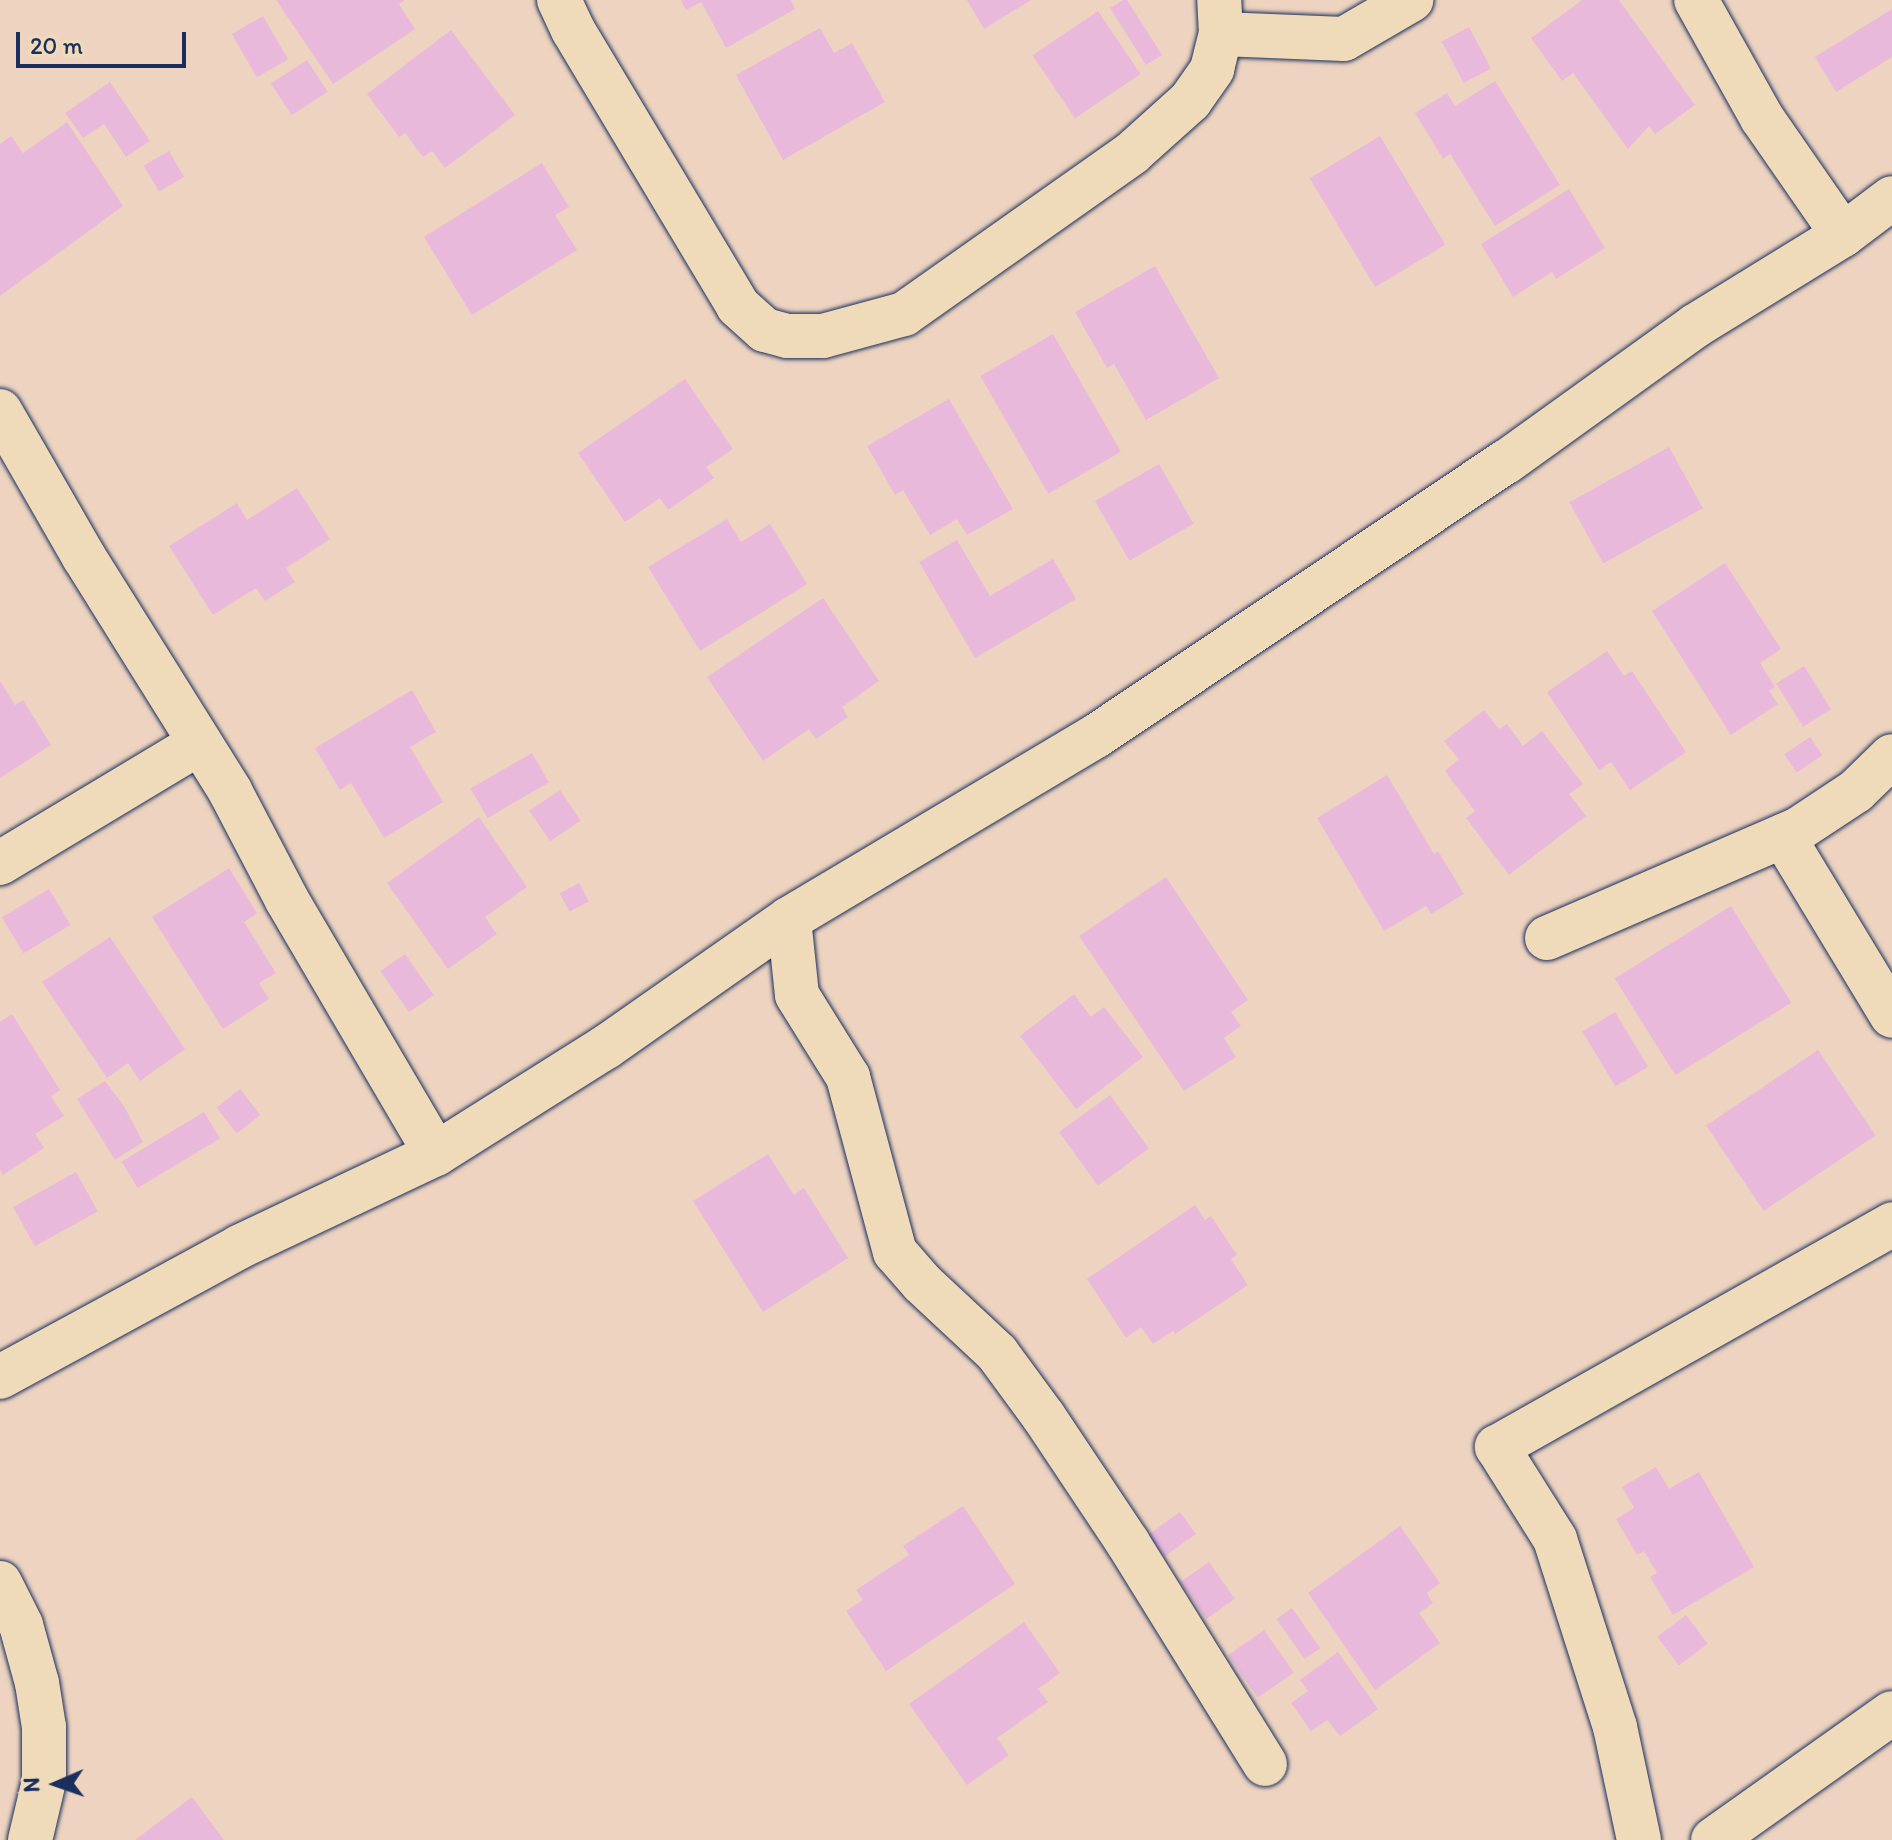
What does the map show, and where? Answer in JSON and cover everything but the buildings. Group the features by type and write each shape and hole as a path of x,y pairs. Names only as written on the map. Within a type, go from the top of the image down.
{"street":[{"path":"559,0 573,30 738,306 765,330 787,336 823,336 904,314 1040,221 1132,153 1190,101 1212,69 1220,17 1344,39 1411,0"},
{"path":"1696,0 1762,118 1843,235"},
{"path":"0,1377 239,1247 436,1154 606,1047 789,919 1096,736 1506,462 1695,326 1887,210"},
{"path":"0,411 84,557 230,791 287,900 436,1154"},
{"path":"0,863 200,743"},
{"path":"1547,938 1783,836 1856,791 1892,756"},
{"path":"1783,836 1892,1016"},
{"path":"789,919 797,995 848,1077 895,1252 922,1283 997,1353 1044,1417 1128,1543 1265,1764"},
{"path":"1639,1840 1615,1727 1555,1539 1497,1447 1892,1224"},
{"path":"0,1583 21,1625 37,1683 44,1727 44,1781 30,1840"},
{"path":"1713,1840 1892,1713"}]}
